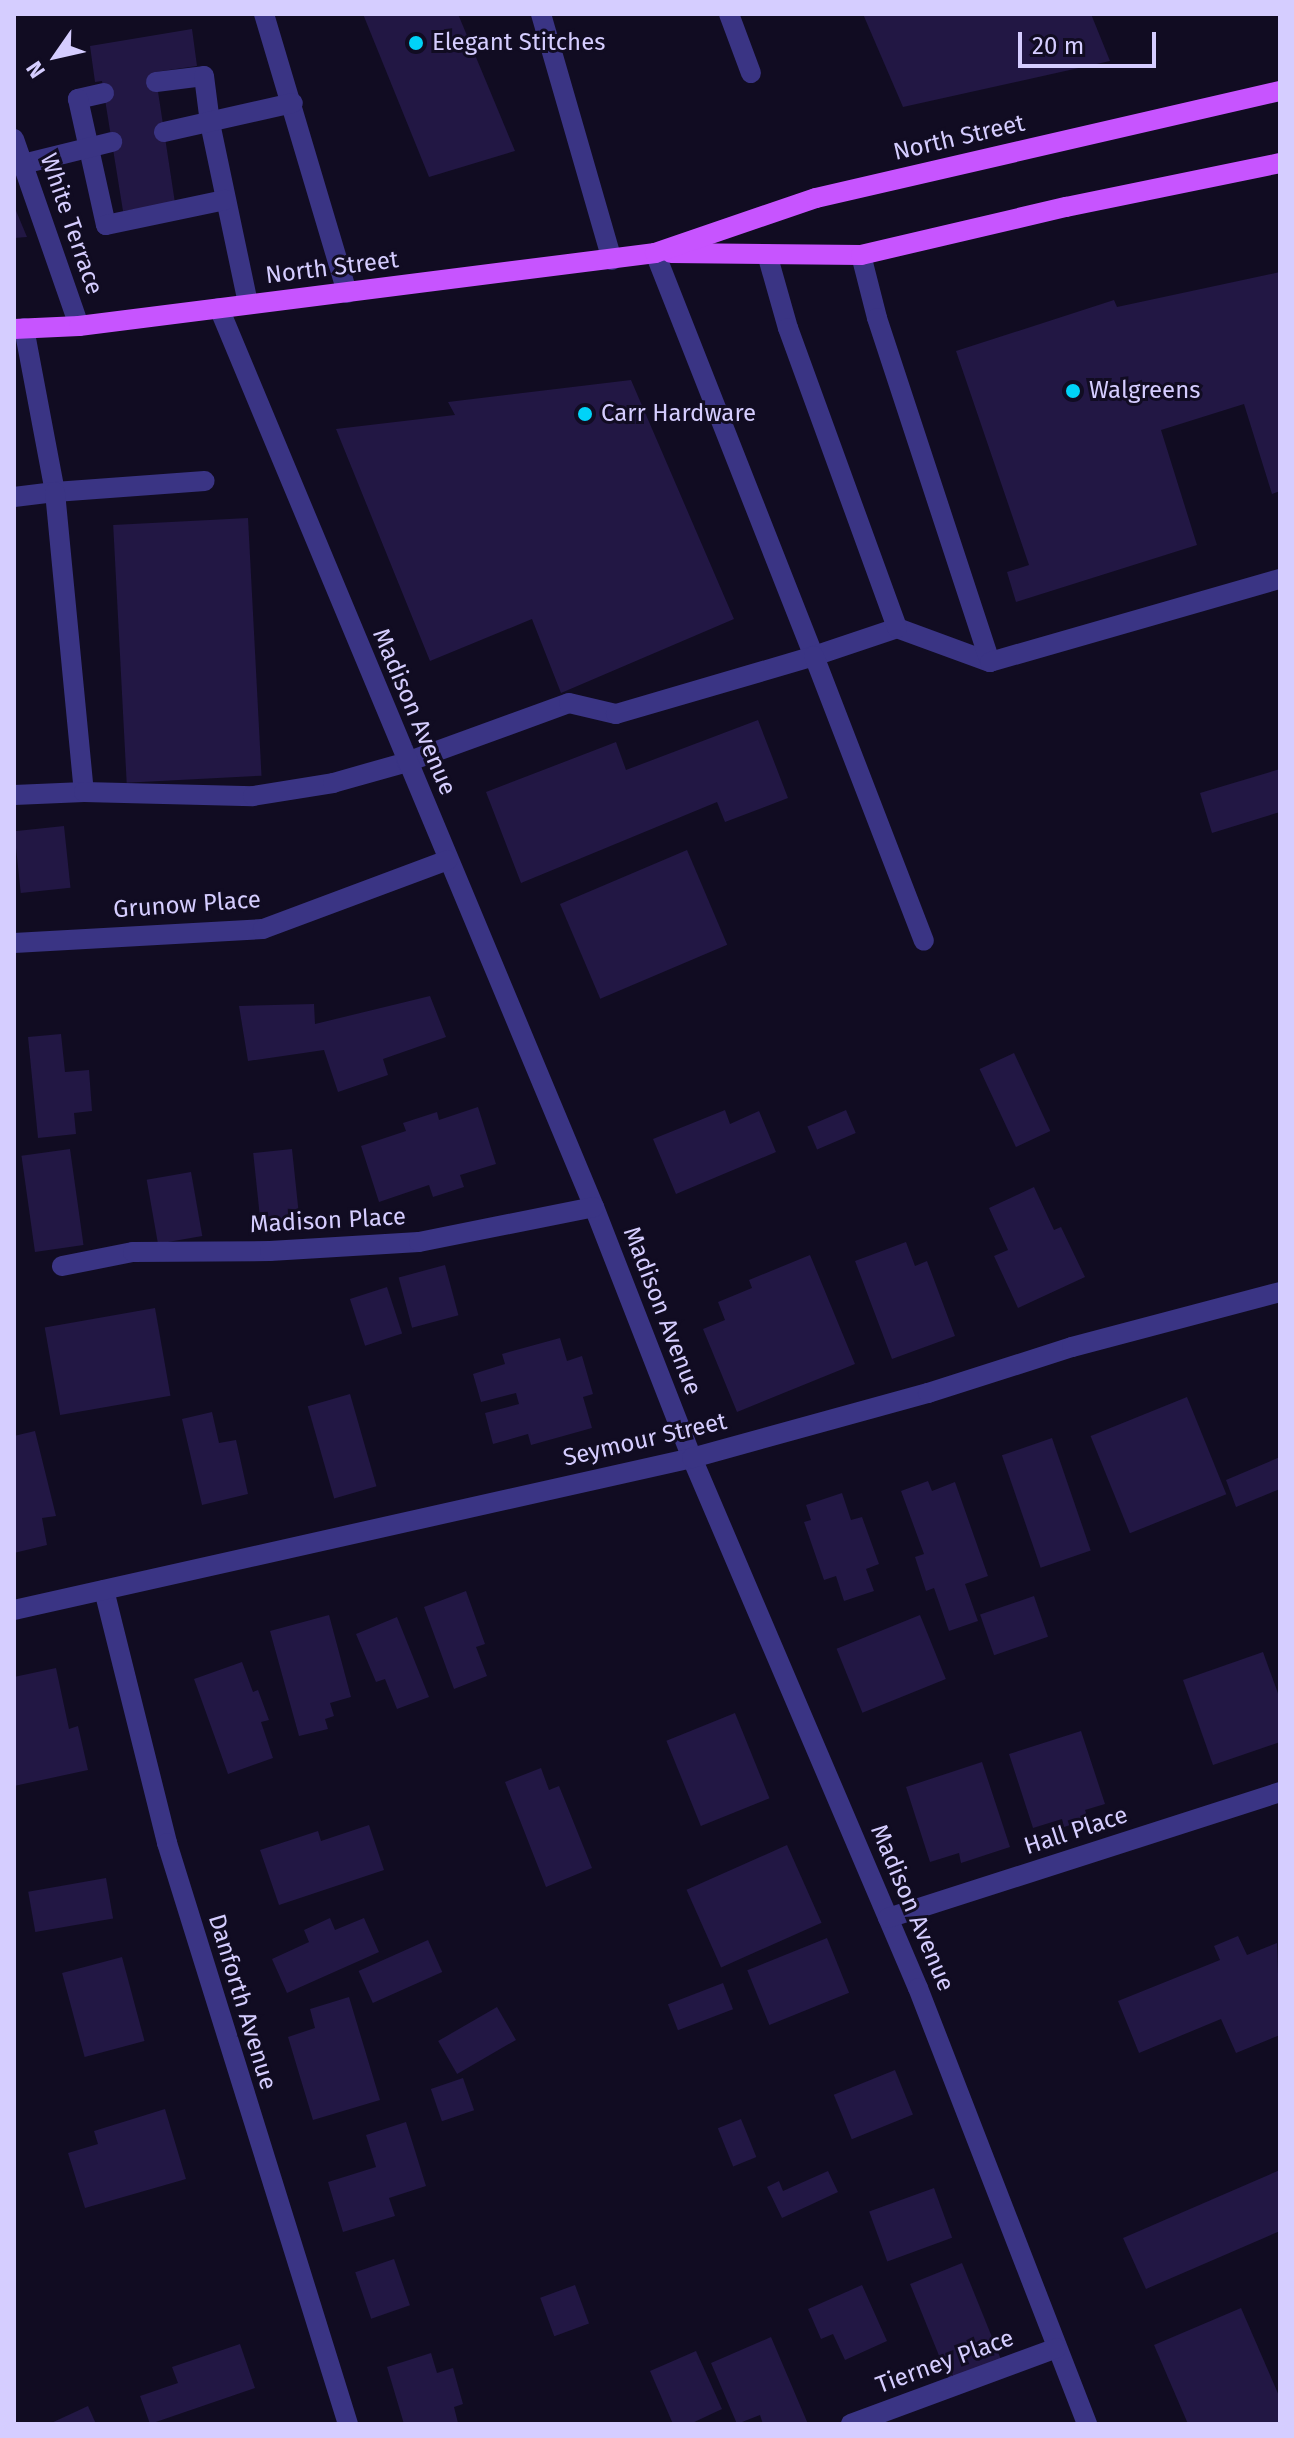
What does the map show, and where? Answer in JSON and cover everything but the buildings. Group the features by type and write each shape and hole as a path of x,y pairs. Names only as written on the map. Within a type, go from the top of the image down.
{"main road":[{"name":"North Street","path":"19,329 79,326 655,253 816,198 1280,91"},
{"name":"North Street","path":"655,253 861,255 1280,163"}],"street":[{"path":"264,14 293,103 347,293"},
{"path":"541,14 612,260"},
{"path":"729,14 751,73"},
{"path":"156,82 204,76 210,123 248,304"},
{"path":"104,93 78,99 106,225 225,200"},
{"path":"164,132 293,103"},
{"name":"White Terrace","path":"14,139 79,326"},
{"path":"23,164 89,145 112,142"},
{"path":"655,253 924,941"},
{"path":"767,254 788,328 897,628"},
{"path":"861,255 877,318 990,662"},
{"name":"Madison Avenue","path":"219,308 594,1207 692,1458 888,1918 1087,2424"},
{"path":"19,329 55,492 84,792"},
{"path":"14,497 205,481"},
{"path":"14,795 84,792 253,796 333,783 407,762 569,703 616,714 814,656 897,628 990,662 1280,579"},
{"name":"Grunow Place","path":"14,943 263,929 448,860"},
{"name":"Madison Place","path":"62,1266 133,1252 270,1251 419,1242 594,1207"},
{"name":"Seymour Street","path":"14,1610 692,1458 928,1393 1072,1347 1280,1292"},
{"name":"Danforth Avenue","path":"104,1590 171,1858 348,2424"},
{"name":"Hall Place","path":"888,1918 1280,1792"},
{"name":"Tierney Place","path":"851,2424 1056,2348"}],"place":[{"name":"Elegant Stitches","path":"416,43"},
{"name":"Walgreens","path":"1073,391"},
{"name":"Carr Hardware","path":"585,414"}]}
